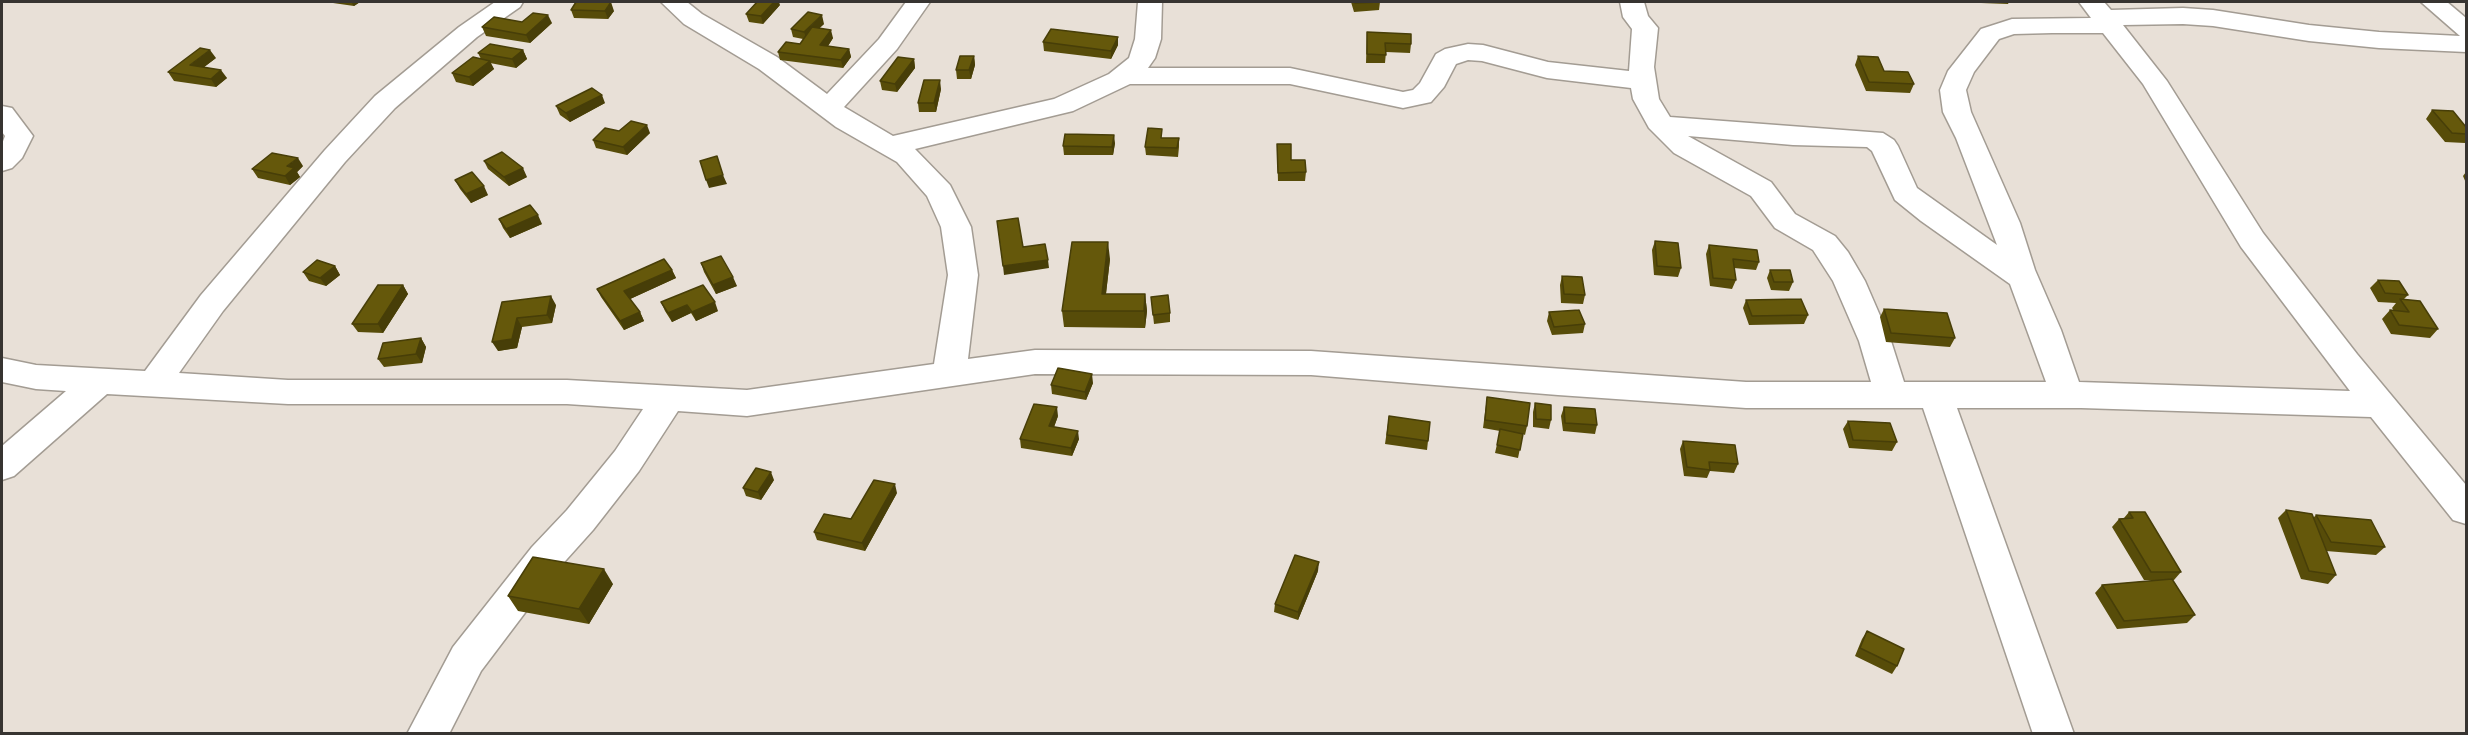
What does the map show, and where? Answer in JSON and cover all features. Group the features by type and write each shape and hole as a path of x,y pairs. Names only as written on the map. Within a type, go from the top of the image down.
{"street":[{"path":"154,384 212,303 335,156 385,102 468,32 511,2"},
{"path":"673,2 693,19 768,63 828,108 907,156 940,192 956,227 963,275 949,375"},
{"path":"828,108 888,44 918,2"},
{"path":"1127,76 1142,58 1148,39 1150,2"},
{"path":"1632,2 1635,17 1645,28 1641,67 1646,99 1661,125 1684,147 1761,189 1785,221 1824,243 1837,259 1849,282 1875,341 1891,395"},
{"path":"2433,2 2466,30"},
{"path":"2102,15 2154,81 2252,240 2381,405 2459,493"},
{"path":"2067,395 2005,223 1957,112 1953,90 1961,71 1990,34 2012,27 2052,25 2102,15 2203,17 2320,34 2466,44"},
{"path":"890,146 1063,105 1127,76 1290,76 1403,100 1422,96 1431,87 1445,60 1455,54 1468,52 1483,53 1547,70 1643,81"},
{"path":"2,114 19,136 12,152 2,162"},
{"path":"1661,125 1793,136 1873,138 1884,146 1905,193 1931,214 2023,278"},
{"path":"2,370 36,377 288,392 567,392 747,403 1035,362 1311,363 1558,383 1746,395 2067,395 2381,405"},
{"path":"2,466 100,381"},
{"path":"1936,395 2054,734"},
{"path":"427,734 467,659 545,558 580,520 627,461 669,398"}],"building":[{"path":"576,2 611,2 605,11 571,10"},
{"path":"757,2 774,2 761,16 746,14"},
{"path":"808,12 822,15 804,32 791,29"},
{"path":"533,13 548,15 526,35 482,27 494,17 522,22"},
{"path":"812,27 831,30 820,45 849,49 841,60 778,52 786,42 800,44"},
{"path":"1051,29 1118,37 1111,51 1043,42"},
{"path":"1367,32 1411,34 1411,44 1385,43 1386,55 1367,54"},
{"path":"490,44 523,50 512,59 478,53"},
{"path":"200,48 210,50 190,65 221,70 211,79 168,72"},
{"path":"960,56 974,56 969,70 956,70"},
{"path":"1858,56 1878,57 1884,71 1908,72 1914,84 1869,82"},
{"path":"473,57 490,61 469,77 452,73"},
{"path":"898,57 914,59 895,84 880,81"},
{"path":"924,80 940,80 934,103 918,103"},
{"path":"592,88 602,95 566,113 556,106"},
{"path":"2432,110 2453,111 2466,127 2466,134 2452,133"},
{"path":"631,121 647,125 623,147 593,140 605,128 619,131"},
{"path":"1148,128 1162,129 1161,138 1179,138 1177,148 1145,147"},
{"path":"1065,134 1114,135 1112,147 1063,146"},
{"path":"1277,144 1291,144 1291,160 1305,160 1306,172 1278,173"},
{"path":"502,152 523,168 504,177 484,161"},
{"path":"272,153 298,158 287,166 294,168 285,176 252,169"},
{"path":"717,156 723,175 706,180 700,161"},
{"path":"472,172 484,186 466,194 455,180"},
{"path":"530,205 538,215 506,229 499,219"},
{"path":"1018,218 1023,247 1045,244 1048,260 1003,266 997,221"},
{"path":"1655,241 1678,243 1681,268 1657,266"},
{"path":"1072,242 1108,242 1102,294 1145,294 1144,311 1062,311"},
{"path":"1709,245 1757,250 1759,262 1733,259 1736,280 1713,278"},
{"path":"721,256 733,277 713,285 701,263"},
{"path":"664,259 672,270 624,291 640,312 620,321 597,289"},
{"path":"317,260 335,266 320,278 303,272"},
{"path":"1770,270 1790,270 1793,282 1774,282"},
{"path":"1562,276 1582,277 1585,295 1564,294"},
{"path":"2378,280 2399,281 2408,295 2385,293"},
{"path":"378,285 403,285 378,324 352,324"},
{"path":"703,285 715,302 692,312 687,305 668,313 661,302"},
{"path":"1168,295 1170,313 1153,315 1151,297"},
{"path":"551,296 547,315 517,318 512,339 492,342 502,302"},
{"path":"1801,299 1808,315 1752,316 1746,300"},
{"path":"2400,299 2420,301 2438,329 2399,325 2390,310 2409,312"},
{"path":"1884,309 1947,313 1955,338 1891,333"},
{"path":"1579,310 1585,324 1554,327 1549,312"},
{"path":"421,338 416,354 378,359 383,343"},
{"path":"1058,368 1092,374 1085,392 1051,385"},
{"path":"1487,397 1530,403 1527,426 1485,420"},
{"path":"1535,403 1551,405 1551,420 1536,419"},
{"path":"1034,404 1057,407 1049,426 1078,431 1071,448 1020,439"},
{"path":"1564,407 1595,409 1597,425 1565,423"},
{"path":"1389,416 1430,422 1428,441 1387,435"},
{"path":"1848,421 1890,423 1897,442 1853,440"},
{"path":"1500,429 1523,434 1520,450 1497,445"},
{"path":"1683,441 1735,445 1738,464 1709,462 1710,470 1687,467"},
{"path":"756,468 771,472 758,492 743,488"},
{"path":"874,480 895,484 862,543 814,532 824,514 851,519"},
{"path":"2286,510 2312,514 2336,575 2309,571"},
{"path":"2129,512 2145,512 2181,572 2151,572 2119,519 2133,518"},
{"path":"2316,515 2371,520 2385,547 2331,542"},
{"path":"1295,555 1319,562 1298,612 1275,604"},
{"path":"533,557 604,569 579,609 508,596"},
{"path":"2172,579 2195,615 2124,621 2102,585"},
{"path":"1867,631 1904,649 1897,666 1860,648"}]}
